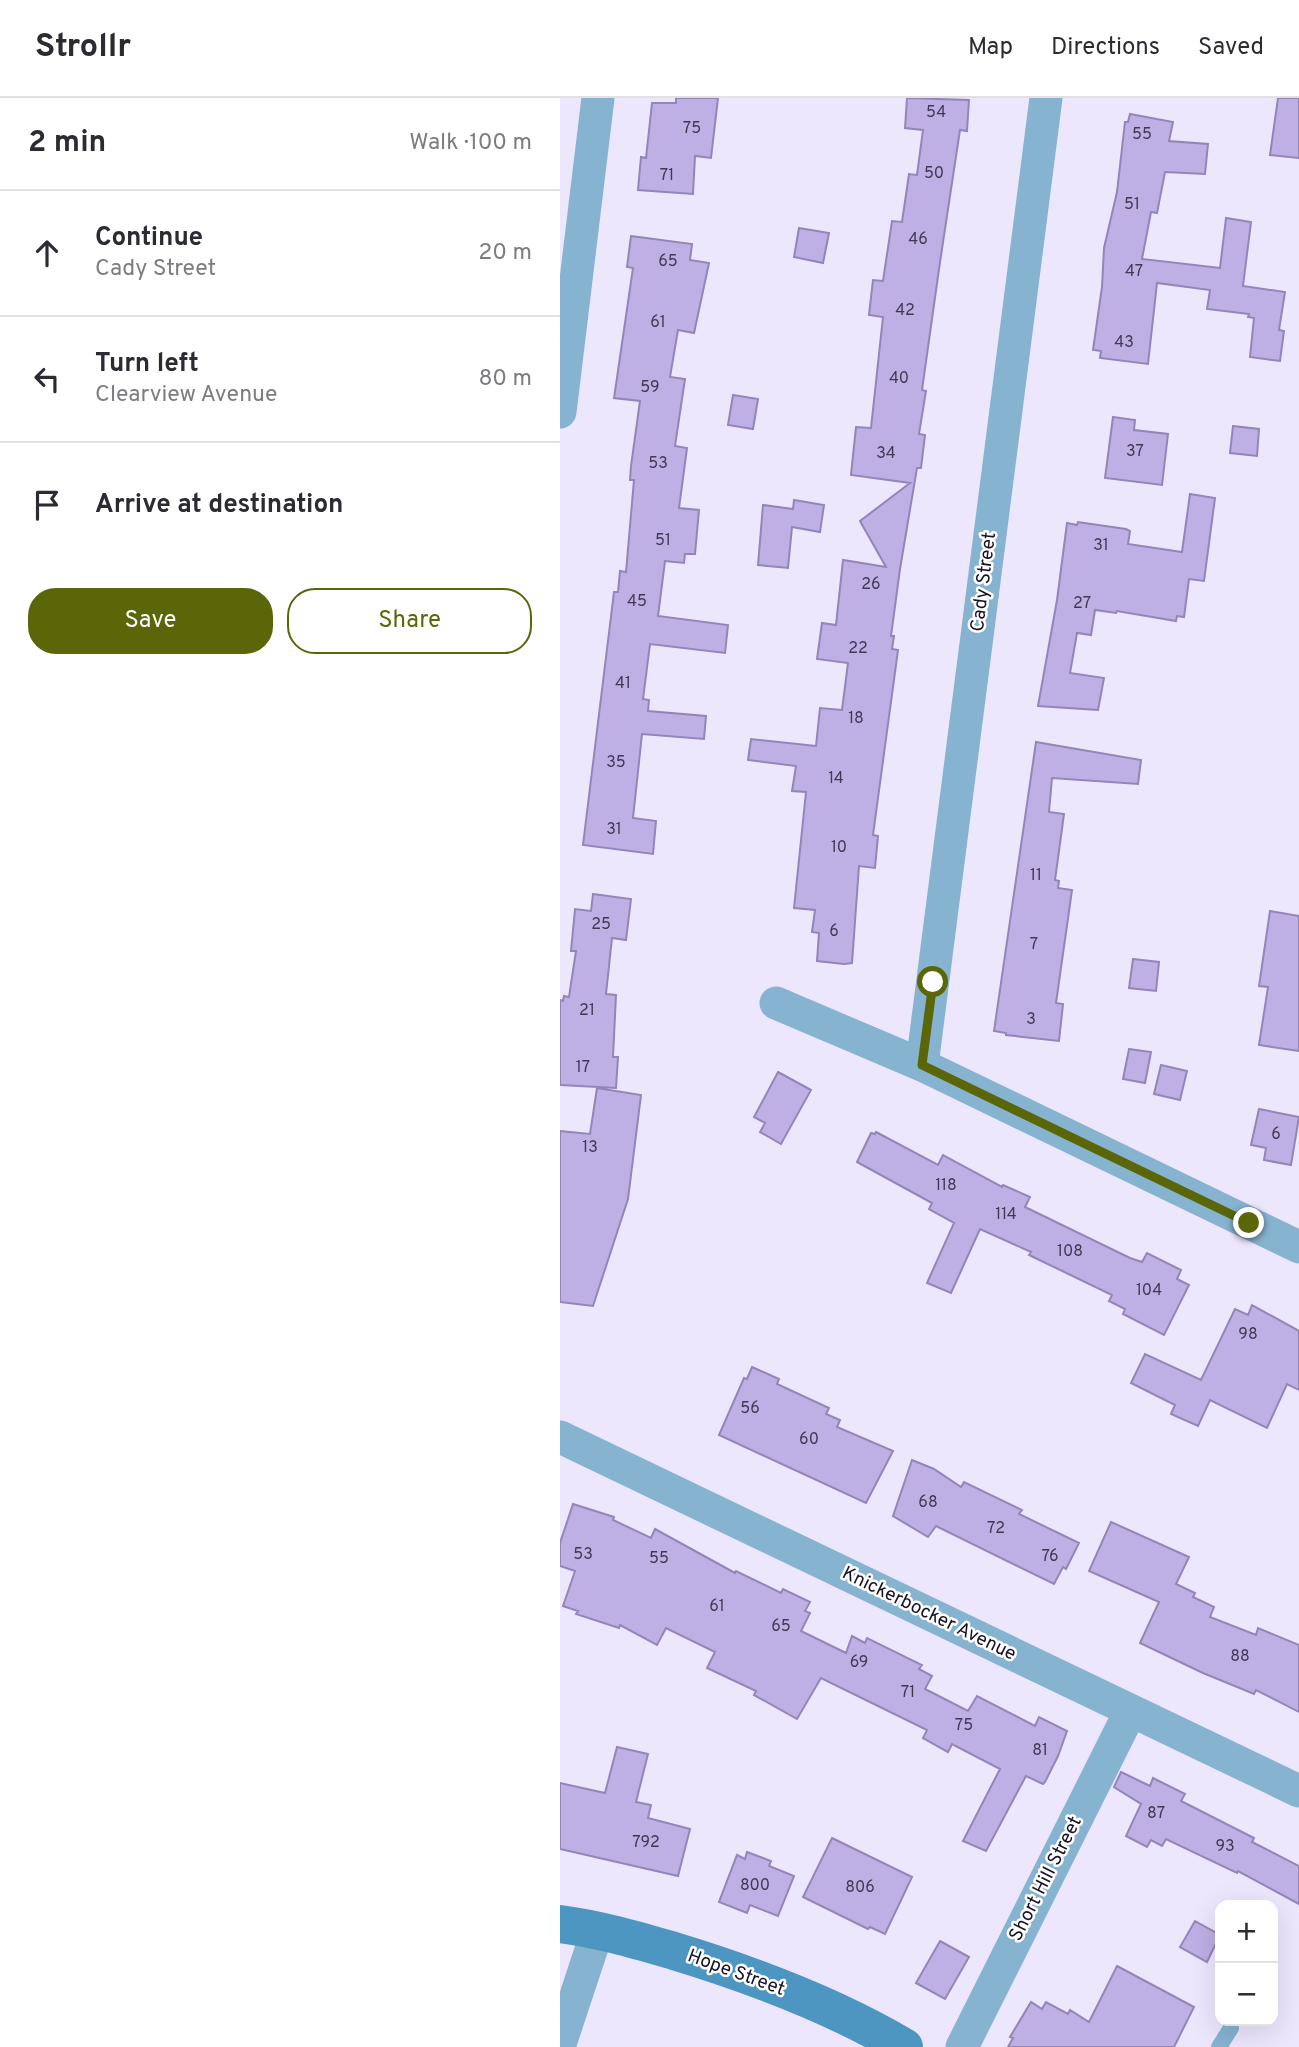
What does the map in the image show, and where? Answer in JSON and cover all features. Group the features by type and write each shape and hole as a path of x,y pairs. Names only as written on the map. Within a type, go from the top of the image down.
{"main road":[{"name":"Hope Street","path":"560,1924 598,1929 743,1972 882,2041"}],"street":[{"path":"560,412 598,98"},
{"name":"Cady Street","path":"922,1065 1046,98"},
{"path":"776,1003 922,1065 1299,1247"},
{"name":"Knickerbocker Avenue","path":"560,1437 1299,1791"},
{"name":"Short Hill Street","path":"962,2047 1130,1712"},
{"path":"560,2044 598,1929"}],"lane":[{"path":"1219,2047 1231,2028"}],"building":[{"path":"676,98 718,98 711,158 695,156 693,194 638,190 641,157 646,158 652,103 676,103"},
{"path":"907,98 969,100 967,131 960,130 940,262 922,390 926,391 919,434 925,435 921,468 917,468 891,636 894,636 892,649 898,650 873,835 878,836 875,868 859,866 852,963 844,964 817,961 819,933 812,932 815,910 794,908 806,792 792,791 796,766 748,760 751,739 816,746 820,708 842,710 848,663 817,659 822,623 836,625 843,560 886,567 860,521 910,483 851,475 856,427 871,428 883,317 869,315 873,280 883,281 892,221 902,222 909,174 917,175 923,130 905,128"},
{"path":"1278,98 1299,98 1299,158 1270,155"},
{"path":"1130,114 1173,122 1169,141 1208,144 1205,174 1165,172 1157,213 1151,212 1142,259 1220,268 1226,218 1251,222 1243,286 1285,292 1279,330 1284,331 1280,361 1250,357 1254,318 1248,317 1249,314 1207,309 1210,290 1157,283 1148,364 1100,358 1101,351 1093,350 1102,287 1104,248 1117,192 1125,122 1128,122"},
{"path":"799,228 829,233 823,263 794,257"},
{"path":"631,236 692,244 690,260 709,263 694,333 678,330 670,377 685,379 675,446 687,448 679,508 699,510 695,554 685,554 684,563 665,561 658,616 728,625 725,653 650,644 643,699 649,700 648,711 706,716 704,739 642,734 633,818 656,821 653,854 583,845 614,592 618,592 620,571 626,572 634,480 630,480 631,466 640,401 614,398 633,268 627,267"},
{"path":"733,395 758,399 753,429 728,425"},
{"path":"1113,417 1135,420 1134,430 1168,434 1162,485 1105,478"},
{"path":"1233,426 1259,429 1257,456 1230,453"},
{"path":"1190,494 1215,498 1204,581 1189,579 1184,617 1177,616 1176,621 1095,610 1091,635 1077,633 1070,673 1104,678 1098,710 1038,706 1057,600 1067,523 1077,525 1078,522 1126,529 1130,531 1128,544 1182,552"},
{"path":"794,500 824,505 820,532 792,527 788,568 758,565 763,505 793,509"},
{"path":"1036,742 1141,760 1138,784 1052,778 1049,812 1064,814 1055,880 1059,881 1058,888 1072,890 1056,1003 1063,1004 1059,1041 1006,1035 994,1031"},
{"path":"593,894 631,899 626,940 612,938 606,994 616,995 613,1057 618,1057 616,1088 560,1085 560,1000 563,1001 564,996 569,997 576,951 571,951 575,909 591,911"},
{"path":"1270,911 1299,916 1299,1051 1259,1045 1268,987 1259,986"},
{"path":"1133,959 1159,962 1156,991 1129,988"},
{"path":"1129,1049 1151,1052 1145,1083 1123,1079"},
{"path":"1161,1065 1187,1071 1180,1100 1154,1094"},
{"path":"778,1072 811,1090 781,1144 760,1132 765,1123 754,1117"},
{"path":"597,1088 641,1095 628,1199 593,1306 560,1302 560,1131 590,1134"},
{"path":"1259,1109 1299,1117 1291,1165 1264,1160 1266,1148 1251,1145"},
{"path":"876,1132 938,1165 943,1155 1002,1187 1003,1185 1030,1197 1025,1207 1130,1258 1142,1262 1147,1253 1181,1270 1177,1279 1189,1285 1164,1335 1123,1314 1125,1309 1109,1301 1112,1295 1029,1255 1031,1252 980,1229 951,1293 927,1283 954,1223 929,1209 932,1203 857,1162 871,1133"},
{"path":"1252,1305 1299,1331 1299,1390 1287,1384 1267,1428 1210,1400 1198,1426 1171,1414 1175,1405 1131,1383 1145,1354 1201,1380 1235,1309 1248,1315"},
{"path":"752,1367 779,1379 777,1384 829,1408 826,1414 840,1420 837,1427 893,1451 866,1503 719,1435 744,1378 747,1379"},
{"path":"912,1460 934,1469 961,1487 964,1482 1022,1510 1019,1514 1079,1543 1066,1569 1063,1567 1054,1584 936,1526 928,1537 893,1516"},
{"path":"573,1504 614,1517 613,1520 651,1538 655,1529 735,1573 736,1571 781,1593 783,1589 810,1602 805,1611 810,1613 801,1631 846,1653 852,1636 865,1643 867,1638 922,1665 919,1669 932,1676 925,1689 968,1711 977,1696 1035,1726 1039,1717 1067,1731 1045,1782 1043,1784 1026,1776 986,1851 963,1841 1000,1769 952,1744 948,1752 923,1738 927,1730 821,1678 797,1719 754,1695 756,1691 707,1668 715,1652 666,1628 657,1645 620,1625 619,1628 576,1614 578,1611 563,1606 575,1571 560,1566 560,1543"},
{"path":"1111,1522 1189,1557 1176,1584 1195,1593 1193,1597 1214,1607 1210,1617 1256,1635 1258,1628 1299,1645 1299,1712 1256,1690 1254,1694 1140,1643 1159,1602 1089,1571"},
{"path":"617,1747 648,1754 636,1802 651,1805 648,1818 690,1829 678,1876 560,1849 560,1783 605,1793"},
{"path":"1121,1772 1150,1786 1153,1778 1185,1794 1181,1801 1254,1838 1252,1842 1299,1866 1299,1904 1238,1871 1237,1873 1166,1839 1162,1846 1151,1840 1147,1847 1126,1836 1141,1804 1114,1787"},
{"path":"832,1838 912,1877 885,1934 870,1927 868,1929 803,1897"},
{"path":"747,1852 771,1861 769,1866 794,1876 778,1916 750,1905 747,1913 719,1902 737,1855 745,1859"},
{"path":"1195,1921 1215,1932 1215,1945 1207,1962 1180,1947"},
{"path":"940,1941 969,1957 945,1999 916,1983"},
{"path":"1117,1966 1194,2007 1174,2047 1008,2047 1013,2038 1010,2037 1031,2002 1042,2009 1046,2002 1068,2014 1070,2010 1089,2022"}],"route":[{"path":"933,982 922,1065 1249,1223"}]}
